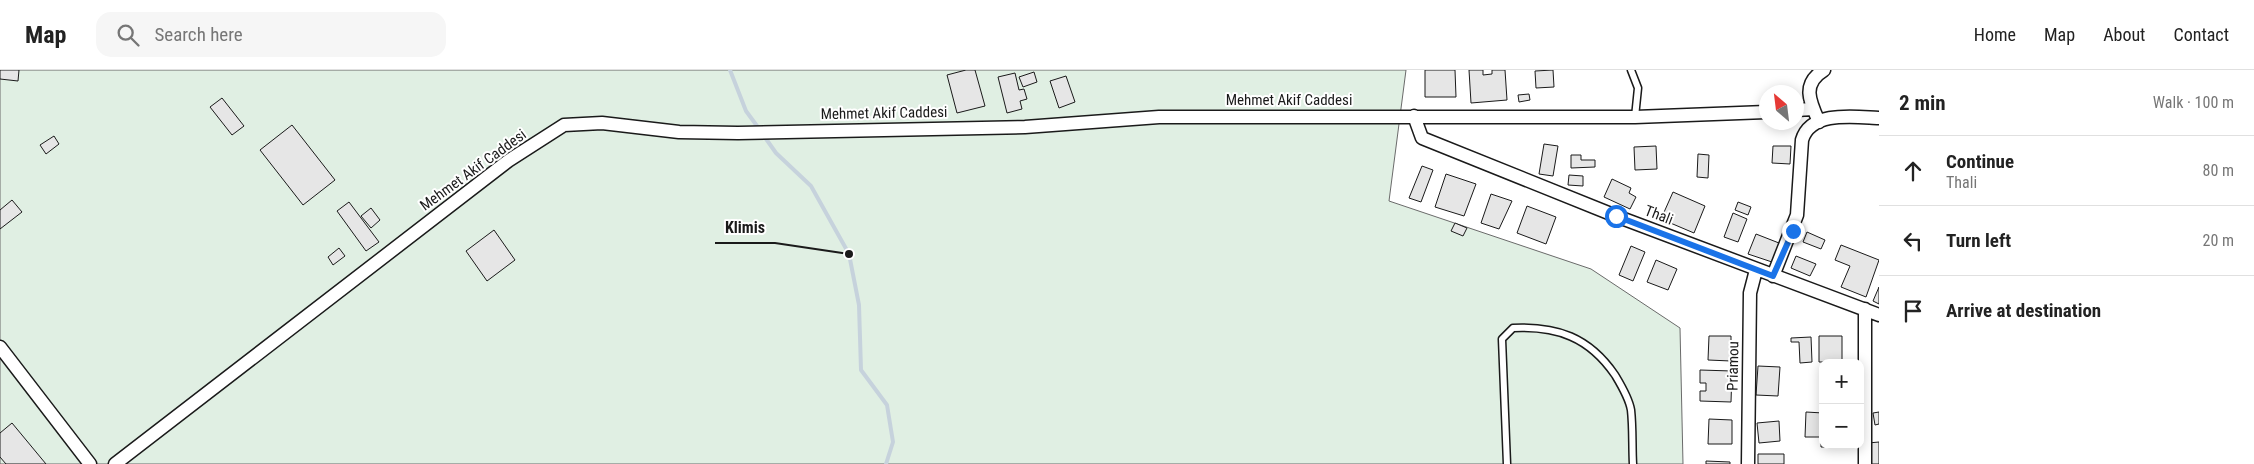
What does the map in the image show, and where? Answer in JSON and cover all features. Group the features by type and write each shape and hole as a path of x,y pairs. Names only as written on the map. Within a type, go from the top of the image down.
{"street":[{"path":"1819,122 1808,96 1808,88 1812,80 1824,70"},
{"path":"1804,110 1813,109"},
{"name":"Mehmet Akif Caddesi","path":"115,464 508,161 564,125 602,124 680,132 738,133 1025,127 1158,117 1635,117 1759,112"},
{"name":"Thali","path":"1414,116 1422,138 1756,270 1879,315"},
{"path":"1773,276 1797,215 1802,140 1807,130 1819,122 1843,117 1879,118"},
{"name":"Priamou","path":"1748,464 1750,293 1756,270"},
{"path":"1865,309 1865,464"},
{"path":"0,347 90,464"}],"lane":[{"path":"1631,70 1638,88 1635,117"},
{"path":"1507,464 1502,339 1513,328 1536,327 1557,330 1585,343 1605,361 1621,384 1631,408 1633,464"}],"green space":[{"path":"0,70 1406,70 1389,201 1591,269 1680,328 1683,464 0,464"}],"building":[{"path":"0,70 19,70 18,81 0,79"},
{"path":"966,70 975,70 985,106 957,113 947,75"},
{"path":"1425,70 1455,70 1456,97 1425,97"},
{"path":"1469,70 1483,70 1483,75 1492,74 1492,70 1505,70 1507,100 1471,103"},
{"path":"1553,70 1554,87 1536,88 1535,71"},
{"path":"1034,72 1037,82 1023,87 1019,77"},
{"path":"1015,73 1019,90 1024,89 1027,99 1020,101 1022,109 1007,113 998,77"},
{"path":"1066,76 1075,102 1059,108 1050,81"},
{"path":"1529,94 1530,100 1519,102 1518,95"},
{"path":"222,98 244,126 232,135 210,107"},
{"path":"292,125 335,180 303,205 260,150"},
{"path":"54,136 59,144 46,154 40,145"},
{"path":"1544,144 1558,146 1553,176 1539,174"},
{"path":"1656,146 1657,169 1635,170 1634,147"},
{"path":"1773,146 1791,146 1790,164 1772,163"},
{"path":"1698,154 1709,155 1708,178 1697,177"},
{"path":"1571,155 1581,155 1581,160 1595,160 1595,167 1571,168"},
{"path":"1422,166 1433,170 1421,202 1409,198"},
{"path":"1446,174 1476,184 1464,216 1435,207"},
{"path":"1569,175 1583,176 1583,186 1568,185"},
{"path":"1612,179 1631,188 1629,193 1636,197 1630,209 1604,197"},
{"path":"1673,192 1705,206 1694,233 1661,219"},
{"path":"1491,194 1512,201 1499,229 1481,223"},
{"path":"12,200 22,212 0,229 0,210"},
{"path":"349,202 379,242 366,251 337,211"},
{"path":"1738,202 1751,207 1748,215 1735,210"},
{"path":"1527,206 1556,217 1546,244 1517,233"},
{"path":"371,208 380,220 371,228 361,216"},
{"path":"1733,213 1747,219 1738,242 1724,237"},
{"path":"1455,223 1467,228 1463,236 1451,231"},
{"path":"494,230 515,260 487,281 466,251"},
{"path":"1807,232 1825,240 1821,249 1803,242"},
{"path":"1756,234 1779,243 1772,262 1748,254"},
{"path":"1841,245 1879,260 1866,297 1841,287 1850,266 1835,260"},
{"path":"1631,246 1645,252 1633,281 1619,275"},
{"path":"339,248 345,256 333,265 328,257"},
{"path":"1796,256 1816,264 1810,276 1791,268"},
{"path":"1656,260 1677,269 1668,290 1647,282"},
{"path":"1879,287 1879,304 1873,301"},
{"path":"1709,336 1731,336 1731,361 1708,360"},
{"path":"1819,336 1842,336 1842,359 1819,359"},
{"path":"1811,337 1812,362 1800,363 1799,342 1791,342 1791,338"},
{"path":"1758,366 1780,367 1778,396 1756,395"},
{"path":"1700,370 1732,371 1731,402 1700,401 1700,391 1706,391 1706,383 1700,383"},
{"path":"1806,412 1819,413 1819,437 1805,437"},
{"path":"1879,412 1879,424 1875,425 1873,413"},
{"path":"1709,419 1732,420 1732,444 1708,444"},
{"path":"1779,421 1780,441 1759,443 1757,423"},
{"path":"12,423 46,464 6,464 0,457 0,433"},
{"path":"1879,442 1879,464 1869,464 1868,443"},
{"path":"1758,454 1784,454 1784,464 1758,464"},
{"path":"1706,461 1730,462 1730,464 1706,464"}],"waterway":[{"path":"730,70 746,111 760,130"},
{"path":"764,136 776,153 811,186 849,254 859,305 861,370 887,405 893,442 886,464"}],"place":[{"name":"Klimis","path":"849,254"}],"route":[{"path":"1616,216 1773,276 1793,231"}]}
